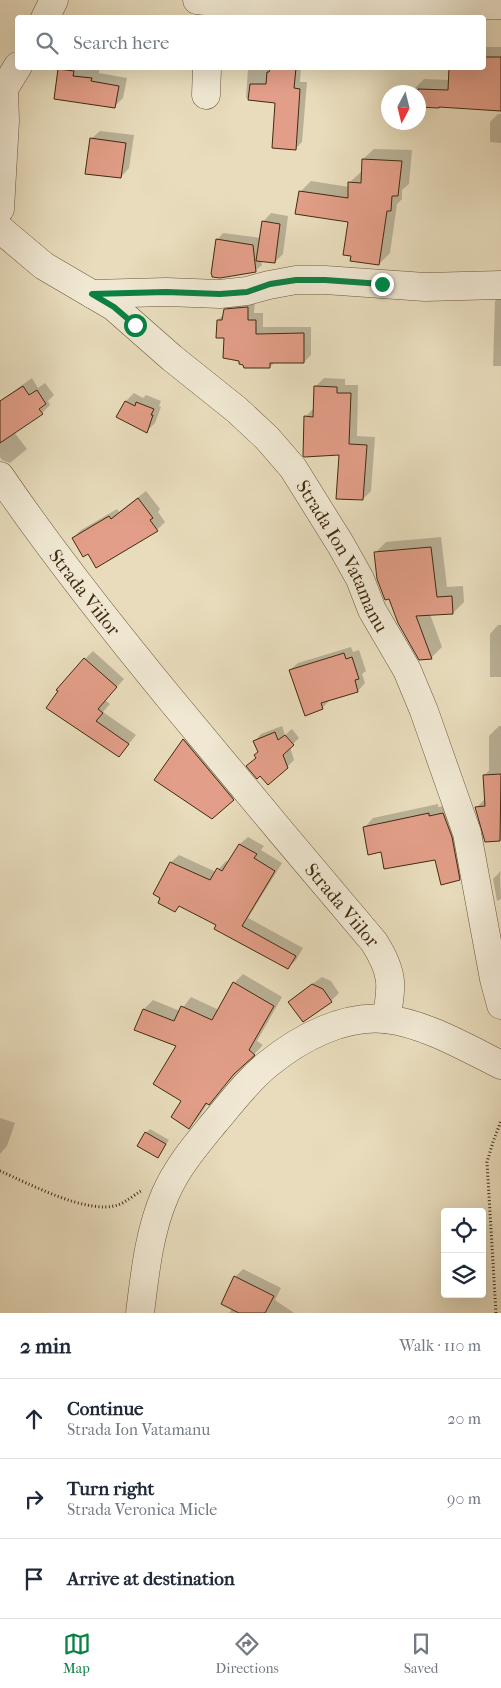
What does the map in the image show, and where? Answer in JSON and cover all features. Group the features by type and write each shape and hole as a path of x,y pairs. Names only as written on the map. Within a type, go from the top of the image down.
{"street":[{"path":"46,15 54,0"},
{"path":"205,7 239,5 501,5"},
{"path":"0,208 5,121 2,93 16,70"},
{"path":"206,95 207,70"},
{"name":"Strada Ion Vatamanu","path":"0,229 44,266 114,307 172,358 237,410 267,438 293,468 342,544 360,579 376,617 407,670 424,712 466,833 501,1006"},
{"path":"92,294 166,292 220,294 247,292 270,284 296,280 325,280 425,287 501,285"},
{"name":"Strada Viilor","path":"0,476 31,523 129,648 374,942 386,961 390,981 390,1000 386,1019"},
{"path":"140,1313 146,1263 155,1225 166,1194 185,1158 241,1091 268,1064 289,1049 334,1026 359,1019 386,1019 437,1034 501,1065"}],"path":[{"path":"496,1313 487,1162 492,1142 501,1122"},
{"path":"0,1171 80,1204 99,1207 118,1204 142,1190"}],"building":[{"path":"486,57 501,57 501,111 426,107 426,89 448,90 449,70 486,70"},
{"path":"58,70 74,71 73,76 92,78 91,81 119,86 115,108 54,99"},
{"path":"270,70 296,70 294,88 300,89 296,150 272,148 275,103 248,100 250,84 266,84 267,72"},
{"path":"90,138 126,143 121,178 85,174"},
{"path":"362,159 402,161 398,196 392,196 391,211 387,211 379,265 350,261 351,256 343,255 348,222 295,214 299,191 348,198 348,182 361,183"},
{"path":"262,221 280,224 275,263 256,261"},
{"path":"216,239 253,245 256,272 220,278 212,277"},
{"path":"248,307 248,320 256,320 256,334 304,333 304,363 270,363 270,368 244,368 243,365 239,364 239,361 223,358 224,338 216,338 217,320 222,320 224,309"},
{"path":"23,386 29,395 37,390 46,404 39,409 43,414 0,443 0,401"},
{"path":"314,386 337,387 337,393 351,393 349,444 367,445 363,500 336,499 339,455 303,456 304,416 313,417"},
{"path":"125,401 135,406 136,402 154,409 147,433 116,417"},
{"path":"138,498 153,518 150,520 158,531 96,568 88,554 83,557 72,538 109,516 111,519"},
{"path":"431,547 437,597 452,596 453,614 416,616 432,659 419,660 398,623 389,599 385,600 377,579 374,552"},
{"path":"344,653 346,659 352,657 359,679 355,680 358,692 321,703 323,709 305,716 289,670"},
{"path":"84,658 117,687 98,709 103,713 96,721 129,744 119,757 46,708 58,691 56,690"},
{"path":"275,732 278,740 285,735 294,745 283,755 288,768 268,785 260,776 257,779 246,766 256,758 254,755 258,752 253,741"},
{"path":"183,739 234,800 212,819 154,780"},
{"path":"501,774 500,841 485,842 475,807 485,806 483,775"},
{"path":"429,813 429,816 443,813 452,837 460,880 441,885 435,860 384,869 381,852 368,855 363,827"},
{"path":"239,844 257,854 254,858 275,871 242,926 296,956 288,969 214,929 216,925 179,906 175,912 158,903 160,898 153,894 170,862 210,880 217,868 222,871"},
{"path":"233,982 274,1006 249,1050 255,1055 234,1074 209,1105 206,1103 189,1129 171,1117 181,1101 153,1084 176,1046 134,1030 143,1009 174,1021 181,1006 212,1020"},
{"path":"312,984 323,989 332,1002 303,1022 288,1002"},
{"path":"145,1132 166,1144 158,1158 137,1146"},
{"path":"234,1276 274,1296 265,1313 239,1313 221,1304"}],"route":[{"path":"135,325 114,307 92,294 166,292 220,294 247,292 270,284 296,280 382,284"}]}
